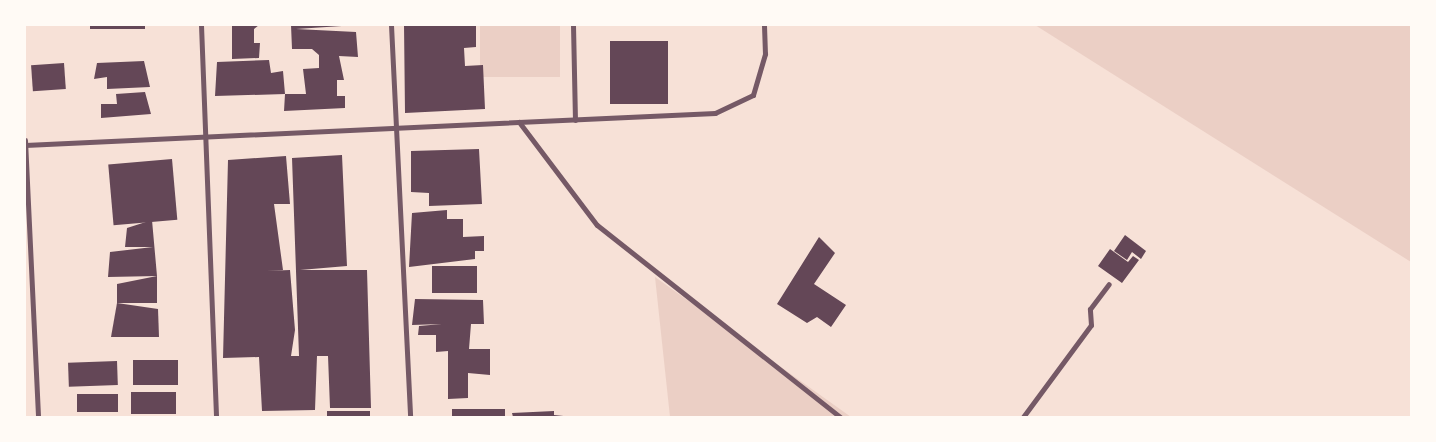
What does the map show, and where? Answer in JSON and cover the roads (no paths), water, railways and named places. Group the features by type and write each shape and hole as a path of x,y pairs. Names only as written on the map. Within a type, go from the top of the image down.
{"street":[{"path":"201,25 216,417"},
{"path":"391,25 410,417"},
{"path":"573,25 575,120"},
{"path":"25,145 715,113 753,95 765,54 764,25"},
{"path":"519,122 598,225 840,417"},
{"path":"25,140 38,417"},
{"path":"1023,417 1092,325 1090,308 1109,284"}]}
